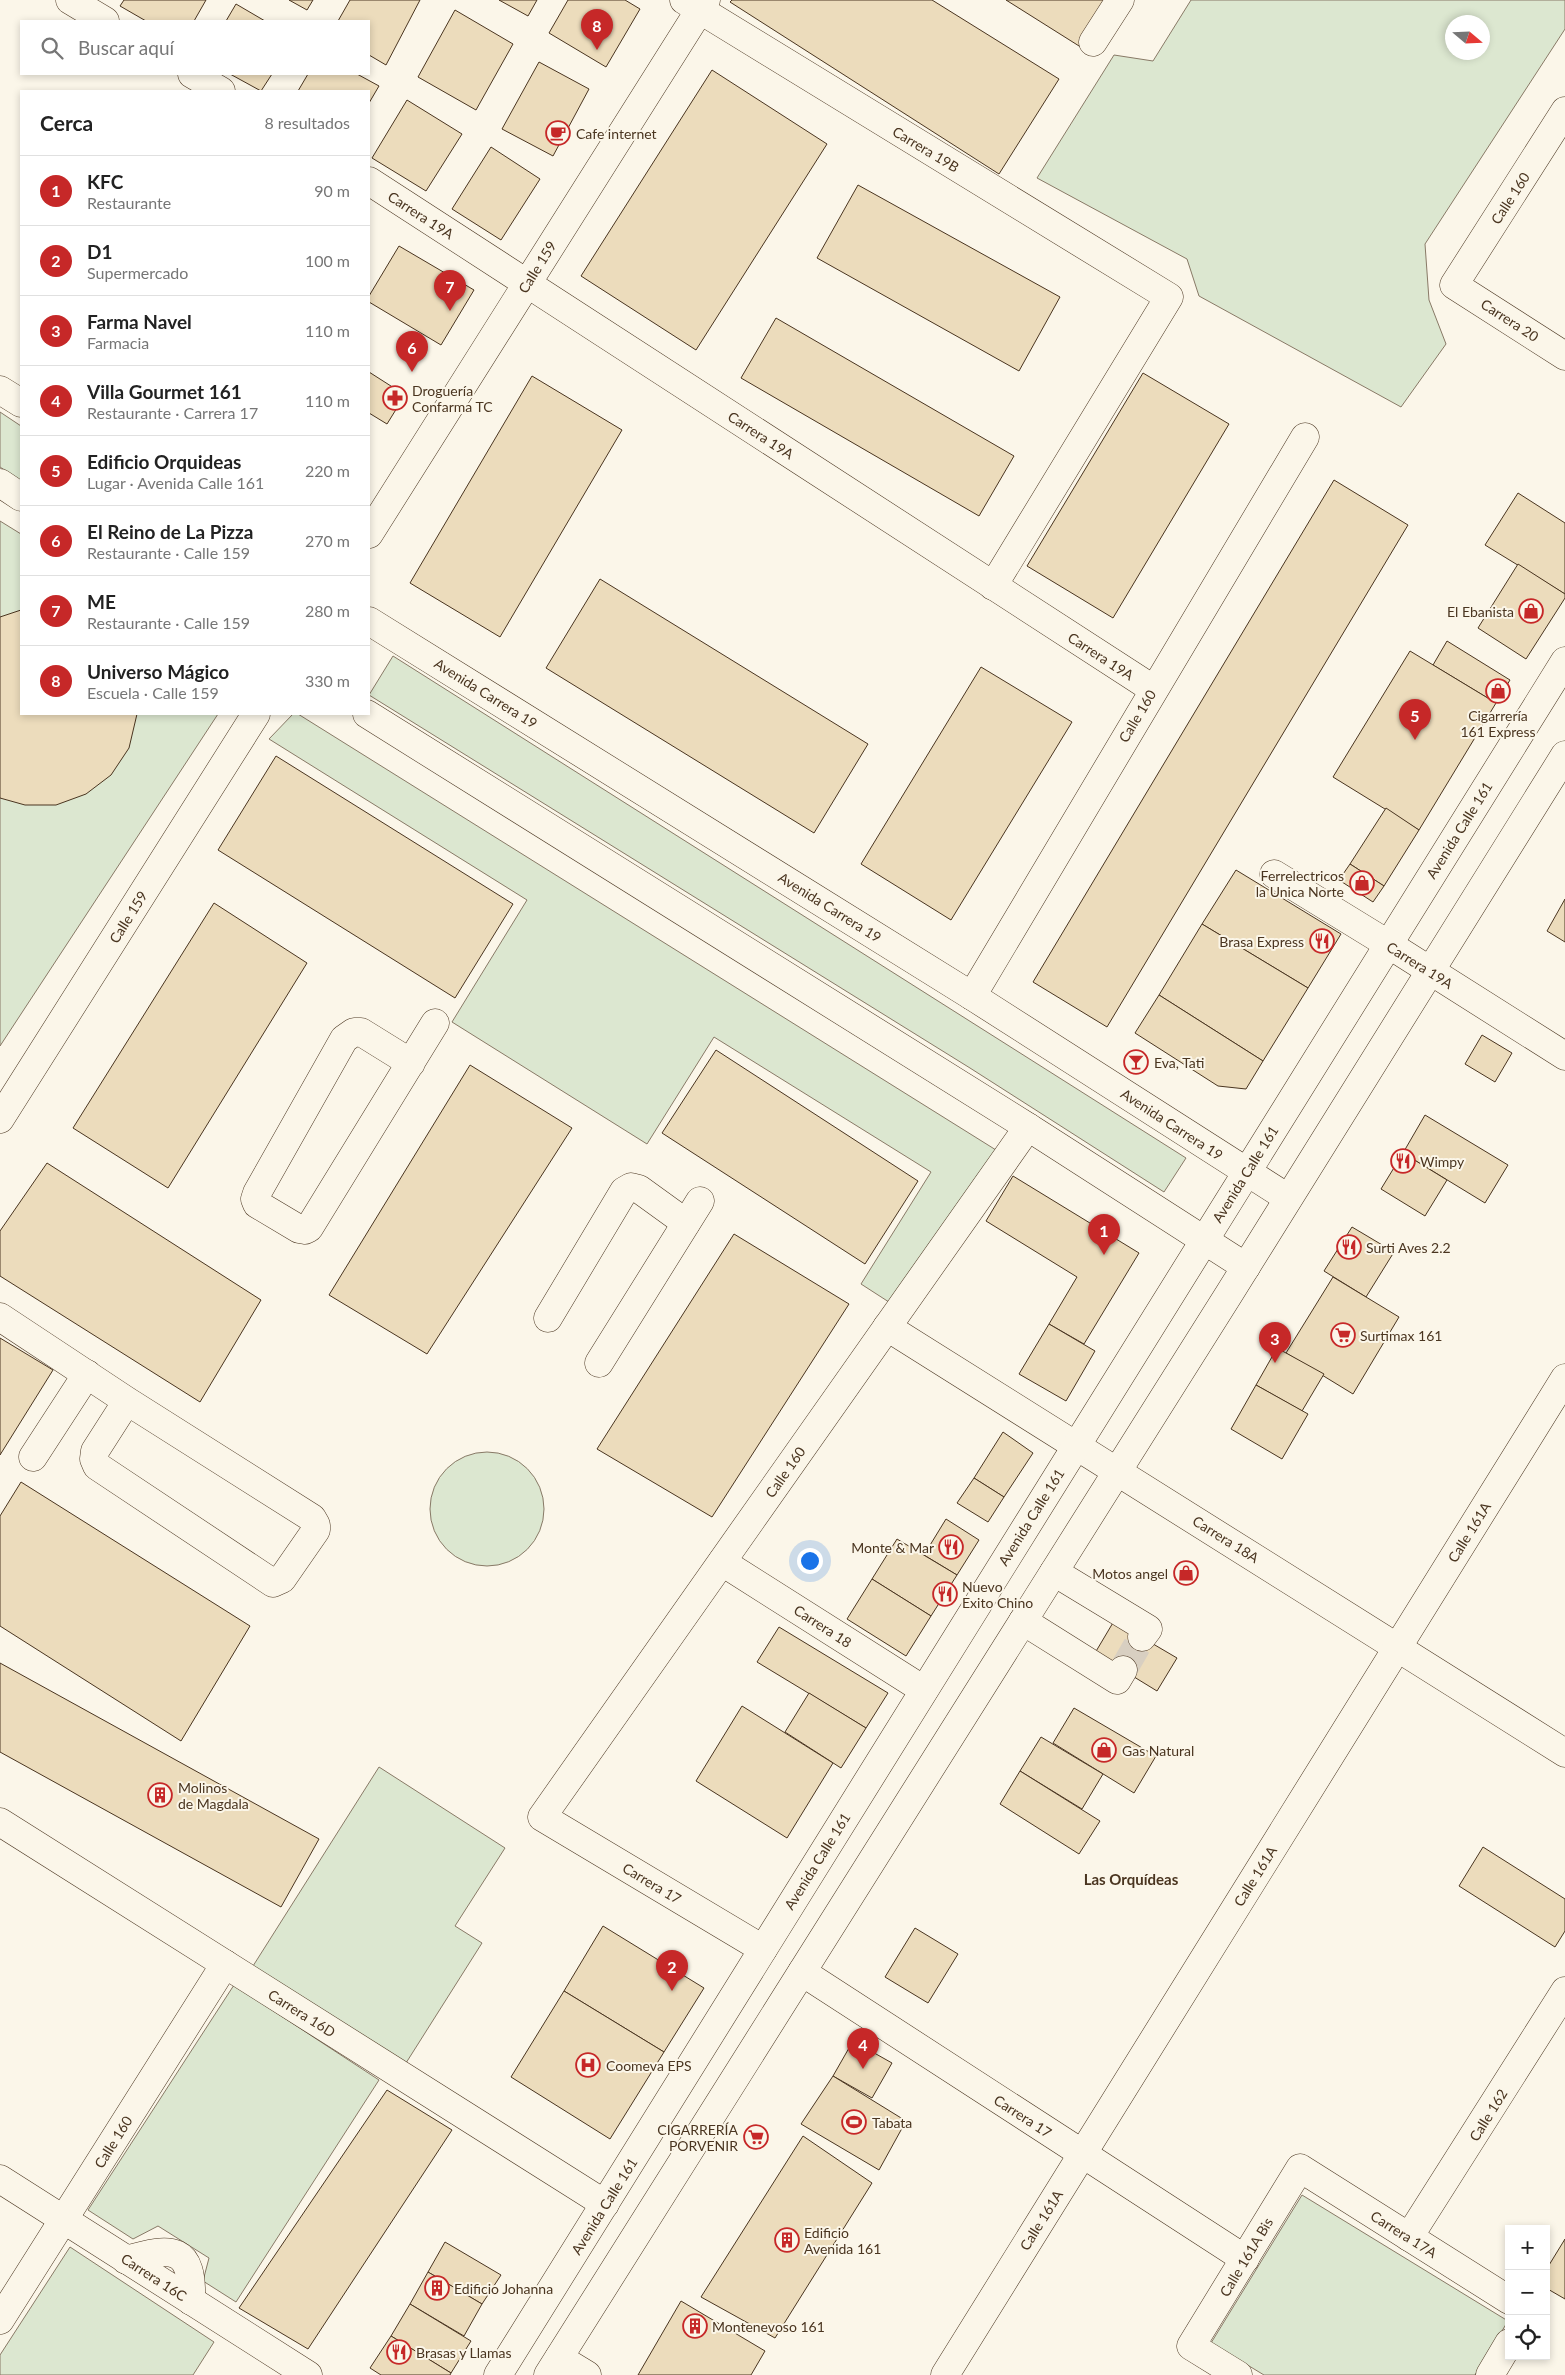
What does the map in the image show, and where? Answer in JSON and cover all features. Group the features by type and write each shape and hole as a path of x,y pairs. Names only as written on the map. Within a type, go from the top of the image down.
{"street":[{"path":"70,0 103,20"},
{"path":"1093,42 1120,0"},
{"name":"Calle 159","path":"370,532 527,283 696,3"},
{"name":"Carrera 19B","path":"696,3 1169,297 993,586"},
{"path":"194,75 218,90"},
{"name":"Calle 160","path":"1454,285 1565,112"},
{"name":"Carrera 19A","path":"370,182 1153,689"},
{"name":"Carrera 20","path":"1454,285 1565,356"},
{"path":"0,390 20,402"},
{"name":"Calle 160","path":"972,996 1153,689 1305,437"},
{"path":"0,483 20,496"},
{"name":"Avenida Carrera 19","path":"370,622 972,996 1288,1198"},
{"name":"Avenida Calle 161","path":"498,2375 1565,661"},
{"name":"Calle 159","path":"0,1119 255,715"},
{"path":"369,715 1028,1126 1246,1266"},
{"path":"587,2375 553,2367 1054,1572 1565,755"},
{"name":"Carrera 19A","path":"1274,874 1565,1056"},
{"path":"411,1064 361,1032 354,1032 344,1039 257,1193 255,1199 257,1204 299,1229 305,1230 310,1228 411,1064 435,1023"},
{"name":"Calle 160","path":"542,1817 1028,1126"},
{"path":"548,1318 624,1191 631,1187 639,1189 693,1212 598,1364"},
{"path":"0,1317 127,1401 312,1518 316,1525 316,1530 282,1579 273,1583 97,1466 94,1459 95,1451 127,1401"},
{"name":"Carrera 18A","path":"888,1327 1565,1753"},
{"path":"33,1457 87,1374"},
{"name":"Calle 161A","path":"945,2375 1565,1378"},
{"name":"Carrera 18","path":"722,1562 924,1690"},
{"path":"1054,1572 1148,1629 1142,1637"},
{"path":"1023,1621 1117,1680 1123,1670"},
{"name":"Carrera 17","path":"542,1817 763,1949"},
{"name":"Carrera 16D","path":"0,1822 605,2204"},
{"name":"Calle 160","path":"0,2320 225,1964"},
{"name":"Carrera 17","path":"802,1972 1245,2259"},
{"name":"Calle 162","path":"1409,2237 1565,1991"},
{"name":"Carrera 17A","path":"1300,2168 1505,2297"},
{"name":"Calle 161A Bis","path":"1238,2375 1191,2346 1300,2168"},
{"name":"Carrera 16C","path":"0,2179 308,2375"},
{"path":"1490,2375 1505,2350"}],"green space":[{"path":"1191,0 1565,0 1565,29 1425,244 1429,300 1446,344 1401,407 1199,296 1187,259 1037,178 1114,55 1153,61"},
{"path":"0,412 20,425 20,480 0,467"},
{"path":"0,521 20,533 20,715 217,715 0,1046"},
{"path":"393,656 1186,1158 1164,1192 970,1068 370,696"},
{"path":"292,715 300,715 996,1150 892,1304 861,1284 931,1172 714,1037 647,1144 452,1022 527,900 269,739"},
{"path":"487,1452 509,1456 519,1461 535,1477 540,1487 544,1509 540,1531 535,1541 519,1557 509,1562 487,1566 465,1562 455,1557 439,1541 434,1531 430,1509 434,1487 439,1477 455,1461 465,1456"},
{"path":"379,1767 505,1848 455,1926 482,1943 406,2063 253,1966"},
{"path":"234,1985 379,2080 236,2302 203,2281 209,2258 158,2226 133,2239 88,2210"},
{"path":"1302,2195 1505,2319 1505,2326 1475,2375 1264,2375 1211,2343"},
{"path":"70,2247 214,2342 193,2375 0,2375 0,2355"}],"building":[{"path":"124,0 206,0 195,20 144,20 120,6"},
{"path":"289,0 313,0 307,10"},
{"path":"350,0 420,0 386,65 370,56 370,20 339,20"},
{"path":"499,0 537,0 528,16"},
{"path":"568,0 625,0 640,9 606,67 549,33"},
{"path":"732,0 932,0 1059,79 999,174 730,2"},
{"path":"1006,0 1116,0 1087,51"},
{"path":"236,4 263,20 227,20"},
{"path":"455,10 513,44 476,110 418,77"},
{"path":"539,62 589,89 553,156 502,129"},
{"path":"712,70 827,144 696,350 581,276"},
{"path":"232,75 271,75 262,90"},
{"path":"307,75 359,75 379,86 370,101 370,90 299,90"},
{"path":"407,100 462,134 426,191 372,158"},
{"path":"491,147 540,179 501,240 452,209"},
{"path":"858,185 1060,297 1019,371 817,258"},
{"path":"399,246 474,290 441,345 370,303 370,294"},
{"path":"776,318 1014,456 979,516 741,378"},
{"path":"370,373 405,395 387,424 370,414"},
{"path":"1143,373 1229,424 1113,618 1027,566"},
{"path":"532,376 622,430 500,637 410,583"},
{"path":"1334,480 1408,525 1107,1027 1033,982"},
{"path":"1518,493 1565,523 1565,594 1485,545"},
{"path":"1518,564 1565,594 1565,598 1526,659 1478,628"},
{"path":"600,579 868,744 814,833 546,668"},
{"path":"20,610 20,715 137,715 129,748 111,775 86,794 56,805 25,805 0,798 0,617"},
{"path":"1447,641 1510,680 1496,703 1433,665"},
{"path":"1410,651 1496,703 1419,830 1333,777"},
{"path":"981,667 1072,722 951,920 861,864"},
{"path":"276,756 513,904 455,998 218,850"},
{"path":"1386,808 1419,830 1384,886 1350,864"},
{"name":"Ferrelectricos la Unica Norte","path":"1350,864 1384,886 1373,902 1339,880"},
{"path":"1236,870 1341,934 1308,988 1202,924"},
{"path":"1565,899 1565,942 1547,931"},
{"path":"214,903 307,963 168,1188 73,1128"},
{"path":"1202,924 1308,988 1263,1061 1159,995"},
{"path":"1159,995 1263,1061 1246,1089 1218,1086 1135,1033"},
{"path":"1482,1035 1512,1053 1495,1082 1465,1064"},
{"path":"716,1050 918,1181 865,1264 662,1133"},
{"path":"470,1065 572,1128 427,1354 329,1295"},
{"path":"1425,1115 1508,1165 1485,1203 1403,1153"},
{"path":"1403,1153 1447,1180 1425,1216 1381,1189"},
{"path":"47,1163 261,1300 200,1402 0,1276 0,1231"},
{"path":"1013,1176 1139,1253 1084,1344 1049,1324 1077,1277 986,1221"},
{"path":"1352,1227 1394,1252 1366,1297 1324,1271"},
{"path":"734,1234 849,1304 712,1517 597,1449"},
{"name":"Surtimax 161","path":"1333,1277 1399,1317 1353,1394 1286,1353"},
{"path":"1049,1324 1095,1351 1066,1401 1019,1374"},
{"path":"0,1338 53,1370 0,1455"},
{"path":"1277,1348 1324,1374 1302,1411 1256,1385"},
{"path":"1256,1385 1308,1414 1282,1459 1231,1429"},
{"path":"1003,1432 1033,1453 1004,1497 974,1478"},
{"path":"974,1478 1004,1497 988,1522 957,1503"},
{"path":"21,1482 250,1626 181,1741 0,1626 0,1516"},
{"name":"Monte & Mar","path":"946,1519 979,1540 957,1575 924,1555"},
{"path":"897,1539 957,1575 931,1616 872,1579"},
{"path":"872,1579 931,1616 906,1656 847,1619"},
{"path":"1114,1621 1177,1658 1157,1691 1095,1653"},
{"path":"779,1627 888,1693 866,1728 757,1662"},
{"name":"Molinos de Magdala","path":"0,1663 319,1839 281,1907 0,1752"},
{"path":"809,1693 866,1728 841,1768 785,1732"},
{"path":"742,1706 833,1763 787,1838 696,1781"},
{"name":"Gas Natural","path":"1074,1708 1156,1756 1134,1793 1053,1743"},
{"path":"1041,1737 1103,1774 1082,1809 1020,1771"},
{"path":"1020,1771 1100,1821 1079,1854 1000,1804"},
{"path":"1483,1847 1565,1899 1565,1931 1555,1947 1459,1886"},
{"path":"603,1926 704,1988 664,2052 564,1991"},
{"path":"915,1928 958,1954 928,2003 885,1977"},
{"name":"Coomeva EPS","path":"564,1991 664,2052 610,2139 511,2077"},
{"path":"853,2041 892,2063 872,2098 833,2076"},
{"name":"Tabata","path":"833,2076 906,2121 879,2170 801,2124"},
{"path":"387,2090 452,2130 308,2349 239,2308"},
{"name":"Edificio Avenida 161","path":"803,2136 872,2183 775,2338 701,2297"},
{"path":"1565,2239 1565,2299 1550,2290 1550,2263"},
{"path":"445,2242 501,2275 482,2304 428,2272"},
{"name":"Edificio Johanna","path":"428,2272 482,2304 464,2336 410,2304"},
{"name":"Montenevoso 161","path":"681,2301 765,2351 751,2375 638,2375"},
{"path":"410,2304 471,2341 451,2373 391,2336"},
{"name":"Brasas y Llamas","path":"391,2336 451,2373 450,2375 381,2375 370,2368"}],"tunnel":[{"path":"1123,1670 1142,1637"}],"place":[{"name":"Universo Mágico","path":"597,50"},
{"name":"Cafe internet","path":"558,133"},
{"name":"ME","path":"450,311"},
{"name":"El Reino de La Pizza","path":"412,372"},
{"name":"Droguería Confarma TC","path":"395,398"},
{"name":"El Ebanista","path":"1531,611"},
{"name":"Cigarrería 161 Express","path":"1498,691"},
{"name":"Edificio Orquideas","path":"1415,740"},
{"name":"Ferrelectricos la Unica Norte","path":"1362,883"},
{"name":"Brasa Express","path":"1322,941"},
{"name":"Eva, Tati","path":"1136,1062"},
{"name":"Wimpy","path":"1403,1161"},
{"name":"Surti Aves 2.2","path":"1349,1247"},
{"name":"KFC","path":"1104,1255"},
{"name":"Surtimax 161","path":"1343,1335"},
{"name":"Farma Navel","path":"1275,1363"},
{"name":"Monte & Mar","path":"951,1547"},
{"name":"Motos angel","path":"1186,1573"},
{"name":"Nuevo Exito Chino","path":"945,1594"},
{"name":"Gas Natural","path":"1104,1750"},
{"name":"Molinos de Magdala","path":"160,1795"},
{"name":"D1","path":"672,1991"},
{"name":"Coomeva EPS","path":"588,2065"},
{"name":"Villa Gourmet 161","path":"863,2069"},
{"name":"Tabata","path":"854,2122"},
{"name":"CIGARRERÍA PORVENIR","path":"756,2137"},
{"name":"Edificio Avenida 161","path":"787,2240"},
{"name":"Edificio Johanna","path":"437,2288"},
{"name":"Montenevoso 161","path":"695,2326"},
{"name":"Brasas y Llamas","path":"399,2352"}],"district":[{"name":"Las Orquídeas","path":"1131,1879"}]}
